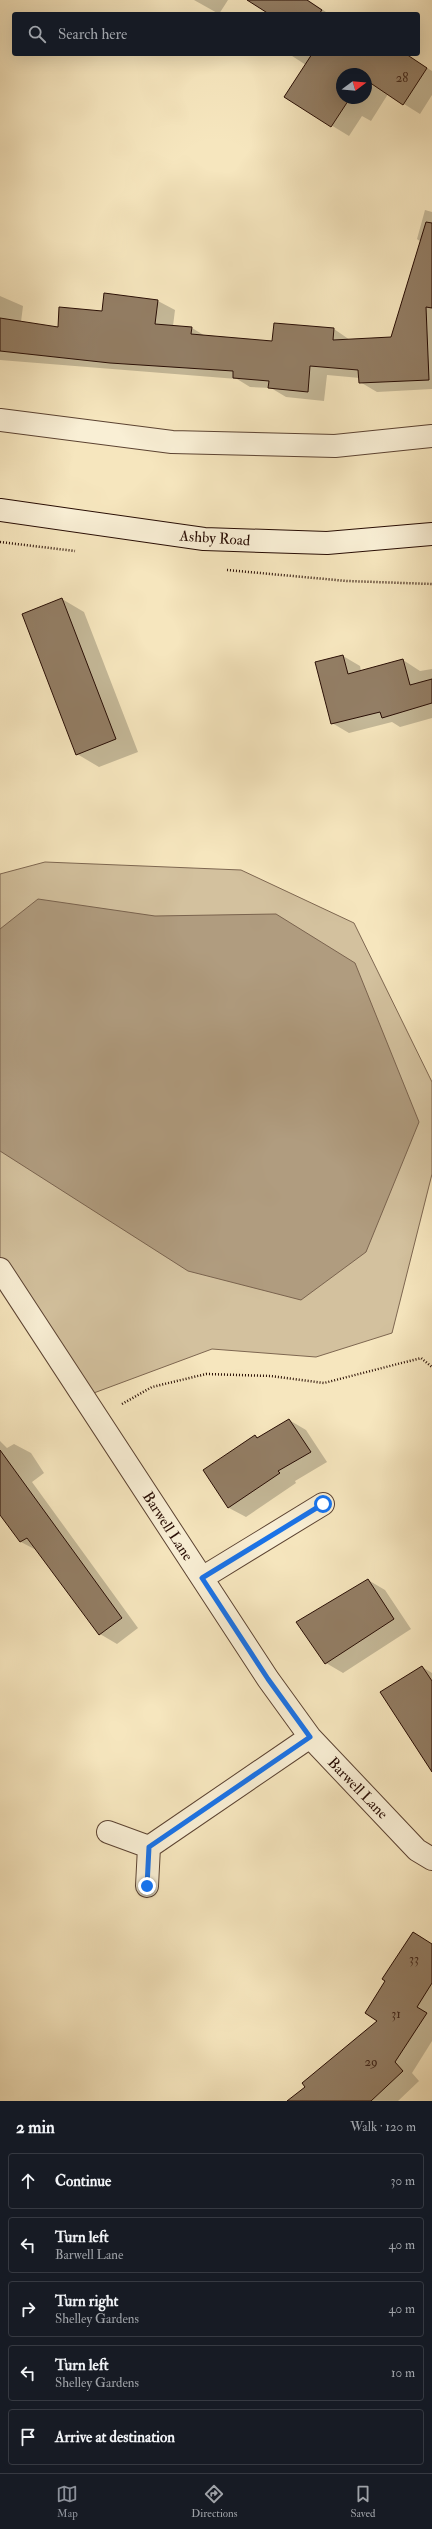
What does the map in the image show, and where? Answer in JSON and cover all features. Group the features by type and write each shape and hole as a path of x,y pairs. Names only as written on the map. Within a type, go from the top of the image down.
{"street":[{"path":"0,420 172,442 335,446 432,436"},
{"name":"Ashby Road","path":"0,510 204,539 326,543 432,534"},
{"name":"Barwell Lane","path":"0,1269 268,1679 310,1737 417,1850 432,1859"},
{"path":"202,1578 323,1504"},
{"path":"149,1847 310,1737"},
{"path":"108,1832 149,1847"},
{"path":"147,1886 149,1847"}],"path":[{"path":"347,581 432,584"},
{"path":"97,1418 152,1387 206,1374 271,1376 324,1383 421,1358 432,1367"}],"shaded area":[{"path":"45,862 241,870 354,923 432,1082 432,1174 392,1333 316,1357 212,1349 83,1397 0,1269 0,874"},
{"path":"38,899 155,916 276,914 355,963 419,1122 366,1252 301,1300 188,1271 0,1151 0,929"}],"building":[{"path":"247,0 307,0 322,10 320,12 266,12"},
{"path":"311,56 409,56 427,68 403,105 372,84 372,68 336,68 336,104 346,104 331,127 284,97"},
{"path":"426,222 432,223 432,308 426,307 429,380 359,383 358,370 310,366 308,392 268,388 269,381 233,378 233,371 110,363 0,351 0,318 58,327 59,307 102,311 104,293 158,300 155,324 192,327 191,334 272,341 274,323 334,328 333,340 391,337"},
{"path":"62,598 116,739 76,755 22,614"},
{"path":"343,655 348,674 403,659 410,685 432,679 432,703 382,718 380,712 331,724 315,662"},
{"path":"289,1419 311,1452 278,1471 280,1473 228,1508 203,1470 255,1435 257,1438"},
{"path":"0,1450 122,1618 99,1635 27,1538 20,1542 0,1515"},
{"path":"368,1579 394,1619 325,1664 296,1622"},
{"path":"422,1666 432,1681 432,1772 380,1692"},
{"path":"413,1932 432,1944 432,1983 417,2007 427,2013 395,2062 403,2071 371,2101 287,2101 305,2087 302,2083 377,2021 365,2013 385,1981 382,1979"}],"route":[{"path":"147,1886 149,1847 310,1737 268,1679 202,1578 323,1504"}]}
